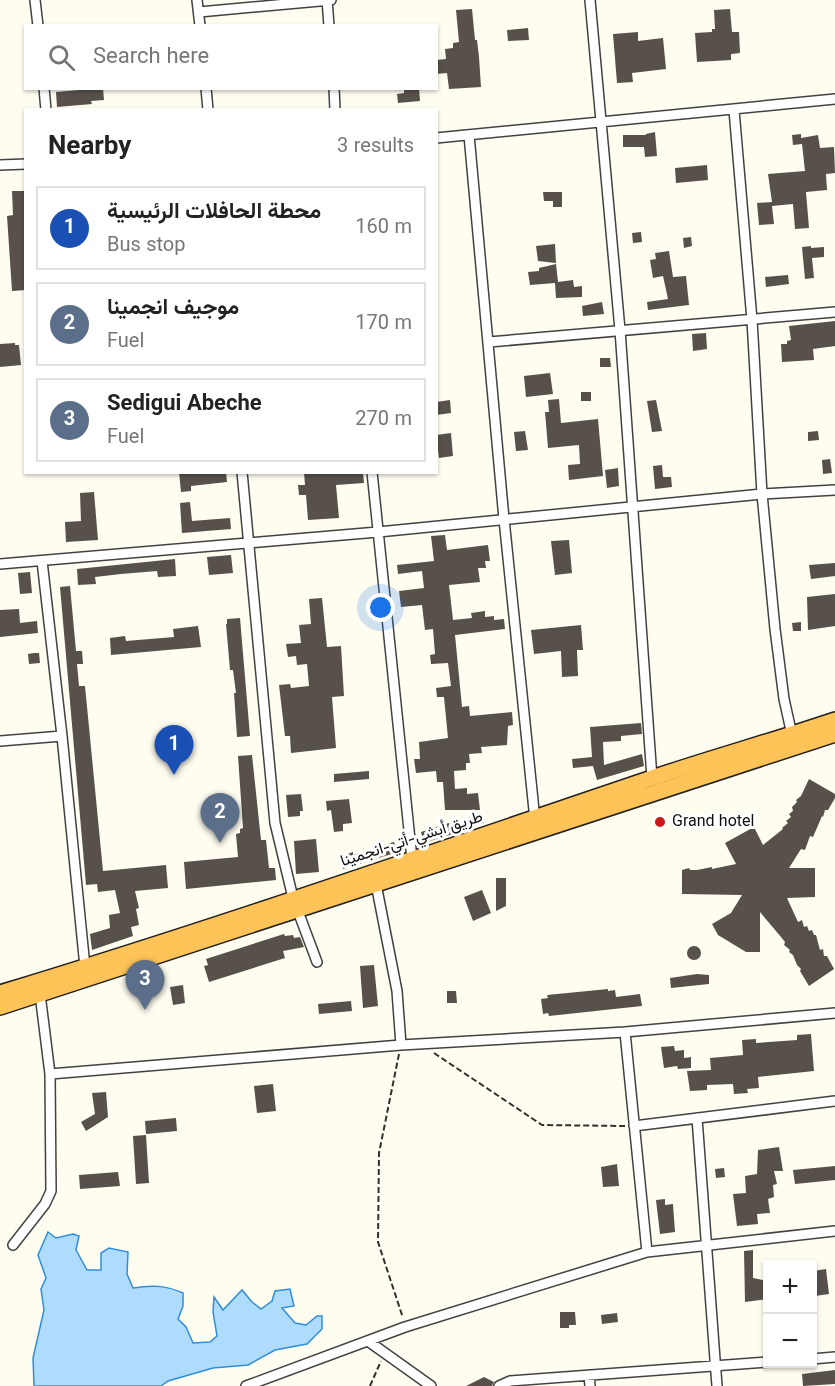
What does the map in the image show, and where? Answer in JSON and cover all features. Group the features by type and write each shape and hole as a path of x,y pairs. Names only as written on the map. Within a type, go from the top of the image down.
{"highway":[{"name":"طريق أبشي-أتي-انجمينا","path":"295,904 412,859 536,825 652,778 835,720"},
{"path":"0,1007 295,904 376,884 536,825 835,734"},
{"path":"0,993 85,967 175,944"}],"street":[{"path":"35,0 38,24"},
{"path":"197,0 200,24"},
{"path":"199,12 328,0 329,24"},
{"path":"590,0 620,330 652,778"},
{"path":"44,90 46,108"},
{"path":"206,90 208,108"},
{"path":"334,90 336,108"},
{"path":"438,138 600,124 835,99"},
{"path":"734,110 752,320 762,494 775,629 784,699 792,735"},
{"path":"468,135 504,519 536,825"},
{"path":"0,165 24,164"},
{"path":"489,342 835,312"},
{"path":"242,474 274,823 295,904 317,962"},
{"path":"372,474 412,859"},
{"path":"0,564 378,532 762,494 835,490"},
{"path":"42,561 85,967"},
{"path":"0,741 62,736"},
{"path":"376,884 397,992 400,1045"},
{"path":"13,1245 45,1204 51,1191 50,1074 39,994"},
{"path":"50,1074 400,1045 625,1032 835,1013"},
{"path":"625,1032 647,1252"},
{"path":"634,1126 835,1101"},
{"path":"697,1118 717,1386"},
{"path":"246,1386 405,1327 647,1252 835,1231"},
{"path":"368,1341 430,1386"},
{"path":"817,1359 835,1358"},
{"path":"499,1386 510,1381 763,1362"},
{"path":"589,1375 590,1386"}],"path":[{"path":"400,1045 379,1153 378,1242 405,1327"},
{"path":"422,1045 542,1125 634,1126"},
{"path":"370,1386 384,1353"}],"water":[{"path":"48,1232 56,1238 73,1234 79,1236 76,1250 87,1270 101,1270 101,1253 109,1248 128,1252 127,1274 133,1288 158,1286 183,1293 183,1306 178,1319 186,1327 193,1343 210,1342 217,1336 213,1312 214,1297 223,1310 242,1290 261,1309 272,1301 275,1291 290,1289 294,1306 282,1308 295,1323 306,1325 317,1316 322,1316 322,1329 307,1344 275,1350 248,1365 213,1368 168,1381 161,1386 34,1386 33,1358 44,1310 41,1289 46,1278 38,1255"}],"building":[{"path":"472,9 481,87 449,89 447,73 438,74 438,60 446,59 445,49 453,48 453,43 459,42 456,10"},
{"path":"730,9 732,32 739,32 740,53 731,54 731,60 697,62 695,33 712,32 712,29 715,29 714,10"},
{"path":"528,28 529,40 508,41 507,30"},
{"path":"638,32 638,41 663,38 666,69 632,73 633,82 617,83 613,34"},
{"path":"103,90 104,100 91,101 92,104 57,107 56,92"},
{"path":"404,90 419,90 420,101 398,103 397,94 404,93"},
{"path":"655,132 657,156 645,157 644,147 623,147 623,135 646,135"},
{"path":"801,134 801,138 818,135 820,148 834,147 835,173 826,174 827,190 806,192 809,228 795,229 793,204 772,206 774,224 759,225 757,203 772,202 768,174 805,171 802,144 793,145 792,135"},
{"path":"707,165 708,180 676,183 675,168"},
{"path":"12,191 24,191 24,290 12,291 7,216 13,215"},
{"path":"543,192 562,192 562,207 553,207 553,201 544,201"},
{"path":"641,232 642,242 633,243 632,233"},
{"path":"691,237 692,246 684,248 683,238"},
{"path":"555,244 556,263 538,261 536,246"},
{"path":"811,246 811,248 824,247 824,257 812,258 814,278 805,279 802,247"},
{"path":"669,251 673,277 686,276 689,305 648,310 647,302 668,299 663,276 653,278 650,260 656,259 655,253"},
{"path":"556,264 558,282 573,280 574,287 582,286 582,297 556,298 555,283 530,285 528,272 539,271 539,268"},
{"path":"788,275 789,284 766,287 765,277"},
{"path":"602,302 604,314 583,316 582,306"},
{"path":"835,321 835,346 813,349 814,360 782,362 781,344 787,344 787,341 791,340 789,326"},
{"path":"706,333 707,349 693,351 692,334"},
{"path":"0,344 19,345 21,365 0,367"},
{"path":"600,358 610,358 611,367 600,367"},
{"path":"550,373 553,394 526,397 524,376"},
{"path":"581,392 591,392 591,401 581,401"},
{"path":"559,399 561,423 598,419 603,476 569,480 568,465 580,464 579,445 548,448 545,412 549,412 548,400"},
{"path":"450,400 451,413 438,415 438,402"},
{"path":"656,400 662,431 652,432 647,401"},
{"path":"525,431 528,450 516,451 514,432"},
{"path":"818,431 819,440 808,441 808,432"},
{"path":"451,433 453,456 439,458 438,435"},
{"path":"830,459 832,473 823,474 822,460"},
{"path":"662,465 663,477 671,477 672,487 655,489 653,466"},
{"path":"618,468 619,486 607,488 605,470"},
{"path":"179,474 226,474 227,482 191,486 191,491 181,492"},
{"path":"304,474 363,474 364,483 336,485 339,518 308,520 306,495 299,495 298,485 305,485"},
{"path":"94,492 98,540 66,542 65,522 81,521 80,493"},
{"path":"190,502 192,521 230,518 231,529 182,533 180,503"},
{"path":"445,535 447,550 488,545 490,561 485,561 486,568 478,568 480,582 449,585 453,620 472,618 471,613 485,611 485,617 494,616 494,620 504,619 505,629 455,635 462,707 469,706 470,716 512,712 513,725 508,726 507,745 481,747 482,753 469,754 470,763 466,763 466,770 454,771 455,789 467,788 467,794 478,793 480,810 445,810 443,782 437,782 436,771 416,773 414,759 420,759 419,742 448,738 444,697 437,697 436,688 451,686 448,663 431,664 430,655 435,654 433,629 425,630 422,605 401,607 399,591 424,588 422,571 398,574 397,565 434,561 431,536"},
{"path":"569,540 572,573 555,575 551,541"},
{"path":"231,555 233,573 209,575 207,557"},
{"path":"175,559 176,576 158,577 157,571 121,574 95,577 96,584 78,585 77,569"},
{"path":"835,563 835,576 811,579 809,565"},
{"path":"30,572 32,593 20,594 18,573"},
{"path":"70,586 76,651 82,651 83,664 77,664 79,686 85,686 103,871 166,865 168,888 135,891 139,908 136,909 139,925 131,927 133,936 92,950 90,934 110,928 109,915 120,913 115,890 98,892 97,884 86,885 60,587"},
{"path":"835,594 835,626 808,630 807,597"},
{"path":"322,598 327,647 341,646 344,696 332,697 336,748 291,753 290,736 285,736 279,685 290,684 291,688 309,686 307,664 297,665 296,656 288,657 286,644 301,643 299,625 311,624 309,599"},
{"path":"19,609 20,623 37,621 38,633 0,637 0,610"},
{"path":"240,618 250,736 237,737 234,693 236,693 233,670 230,670 226,624 227,619"},
{"path":"801,622 801,631 793,631 792,623"},
{"path":"581,625 583,650 577,650 578,676 562,677 561,651 534,654 531,630"},
{"path":"198,626 201,647 111,655 110,638 125,636 126,641 174,637 173,629"},
{"path":"39,653 40,663 29,664 28,654"},
{"path":"641,723 642,734 621,736 621,741 603,742 604,765 642,754 644,766 597,780 593,766 573,768 572,759 592,757 590,727"},
{"path":"252,755 261,840 266,840 269,868 275,868 276,880 186,889 184,862 238,857 236,834 240,833 240,829 243,828 238,756"},
{"path":"369,771 369,779 334,782 334,774"},
{"path":"809,779 835,794 835,798 828,810 825,810 813,837 810,836 805,850 801,849 789,868 815,868 815,897 787,898 798,922 802,920 804,927 807,926 809,931 812,930 816,935 820,950 823,949 824,956 827,956 834,969 809,986 793,955 789,952 790,950 784,945 785,942 760,912 760,952 746,952 718,935 712,924 731,913 742,895 682,894 682,870 712,867 712,869 736,864 725,843 754,827 763,845 788,823 786,821 791,817 789,814 793,811 792,807 801,796"},
{"path":"301,794 303,811 300,811 300,816 288,817 286,795"},
{"path":"349,799 352,823 343,824 343,831 334,832 331,810 327,811 326,801"},
{"path":"481,814 484,823 472,826 469,817"},
{"path":"449,823 453,834 424,843 421,832"},
{"path":"316,839 319,872 296,874 294,841"},
{"path":"394,842 398,852 343,869 342,856 353,852 353,855"},
{"path":"496,878 506,878 506,906 496,911"},
{"path":"482,890 491,913 473,921 464,897"},
{"path":"284,934 285,936 293,935 294,938 300,937 304,947 283,951 285,958 209,982 204,966 208,965 206,959"},
{"path":"694,946 699,948 701,953 699,958 694,960 689,958 687,953 689,948"},
{"path":"374,965 378,1006 363,1008 360,966"},
{"path":"697,974 709,975 709,984 671,988 670,978"},
{"path":"183,985 185,1003 173,1005 170,987"},
{"path":"608,989 608,991 615,990 616,997 640,994 642,1006 549,1016 548,1013 543,1014 541,999 548,998 547,995"},
{"path":"447,991 456,991 457,1003 447,1003"},
{"path":"351,1001 352,1011 319,1014 318,1004"},
{"path":"811,1034 814,1071 758,1077 759,1088 747,1089 748,1093 734,1094 733,1084 707,1085 707,1090 690,1091 687,1071 711,1070 710,1058 743,1055 742,1040 756,1039 756,1043 797,1040 797,1035"},
{"path":"674,1046 675,1051 684,1050 684,1058 691,1057 691,1068 678,1069 677,1066 664,1068 661,1047"},
{"path":"273,1084 276,1111 257,1113 254,1086"},
{"path":"106,1092 108,1117 86,1131 81,1122 95,1114 92,1093"},
{"path":"176,1118 177,1131 146,1134 145,1121"},
{"path":"146,1135 149,1183 136,1184 133,1136"},
{"path":"779,1147 783,1171 774,1171 777,1184 773,1185 774,1197 768,1199 770,1213 757,1214 758,1224 737,1226 733,1194 746,1193 745,1176 757,1174 758,1150"},
{"path":"617,1164 619,1186 603,1187 601,1167"},
{"path":"835,1166 835,1180 795,1184 793,1170"},
{"path":"724,1168 725,1177 716,1178 715,1169"},
{"path":"118,1172 120,1186 80,1189 79,1175"},
{"path":"665,1199 665,1205 673,1204 675,1232 660,1234 656,1200"},
{"path":"753,1250 753,1278 763,1280 763,1300 745,1302 744,1251"},
{"path":"826,1269 829,1294 817,1296 817,1270"},
{"path":"560,1312 575,1312 576,1325 560,1328"},
{"path":"617,1313 618,1322 602,1324 601,1315"},
{"path":"835,1370 835,1384 803,1386 802,1374"},
{"path":"484,1377 494,1382 492,1386 466,1386"}],"place":[{"name":"محطة الحافلات الرئيسية","path":"174,775"},
{"name":"Grand hotel","path":"660,822"},
{"name":"موجيف انجمينا","path":"220,843"},
{"name":"Sedigui Abeche","path":"145,1010"}]}
